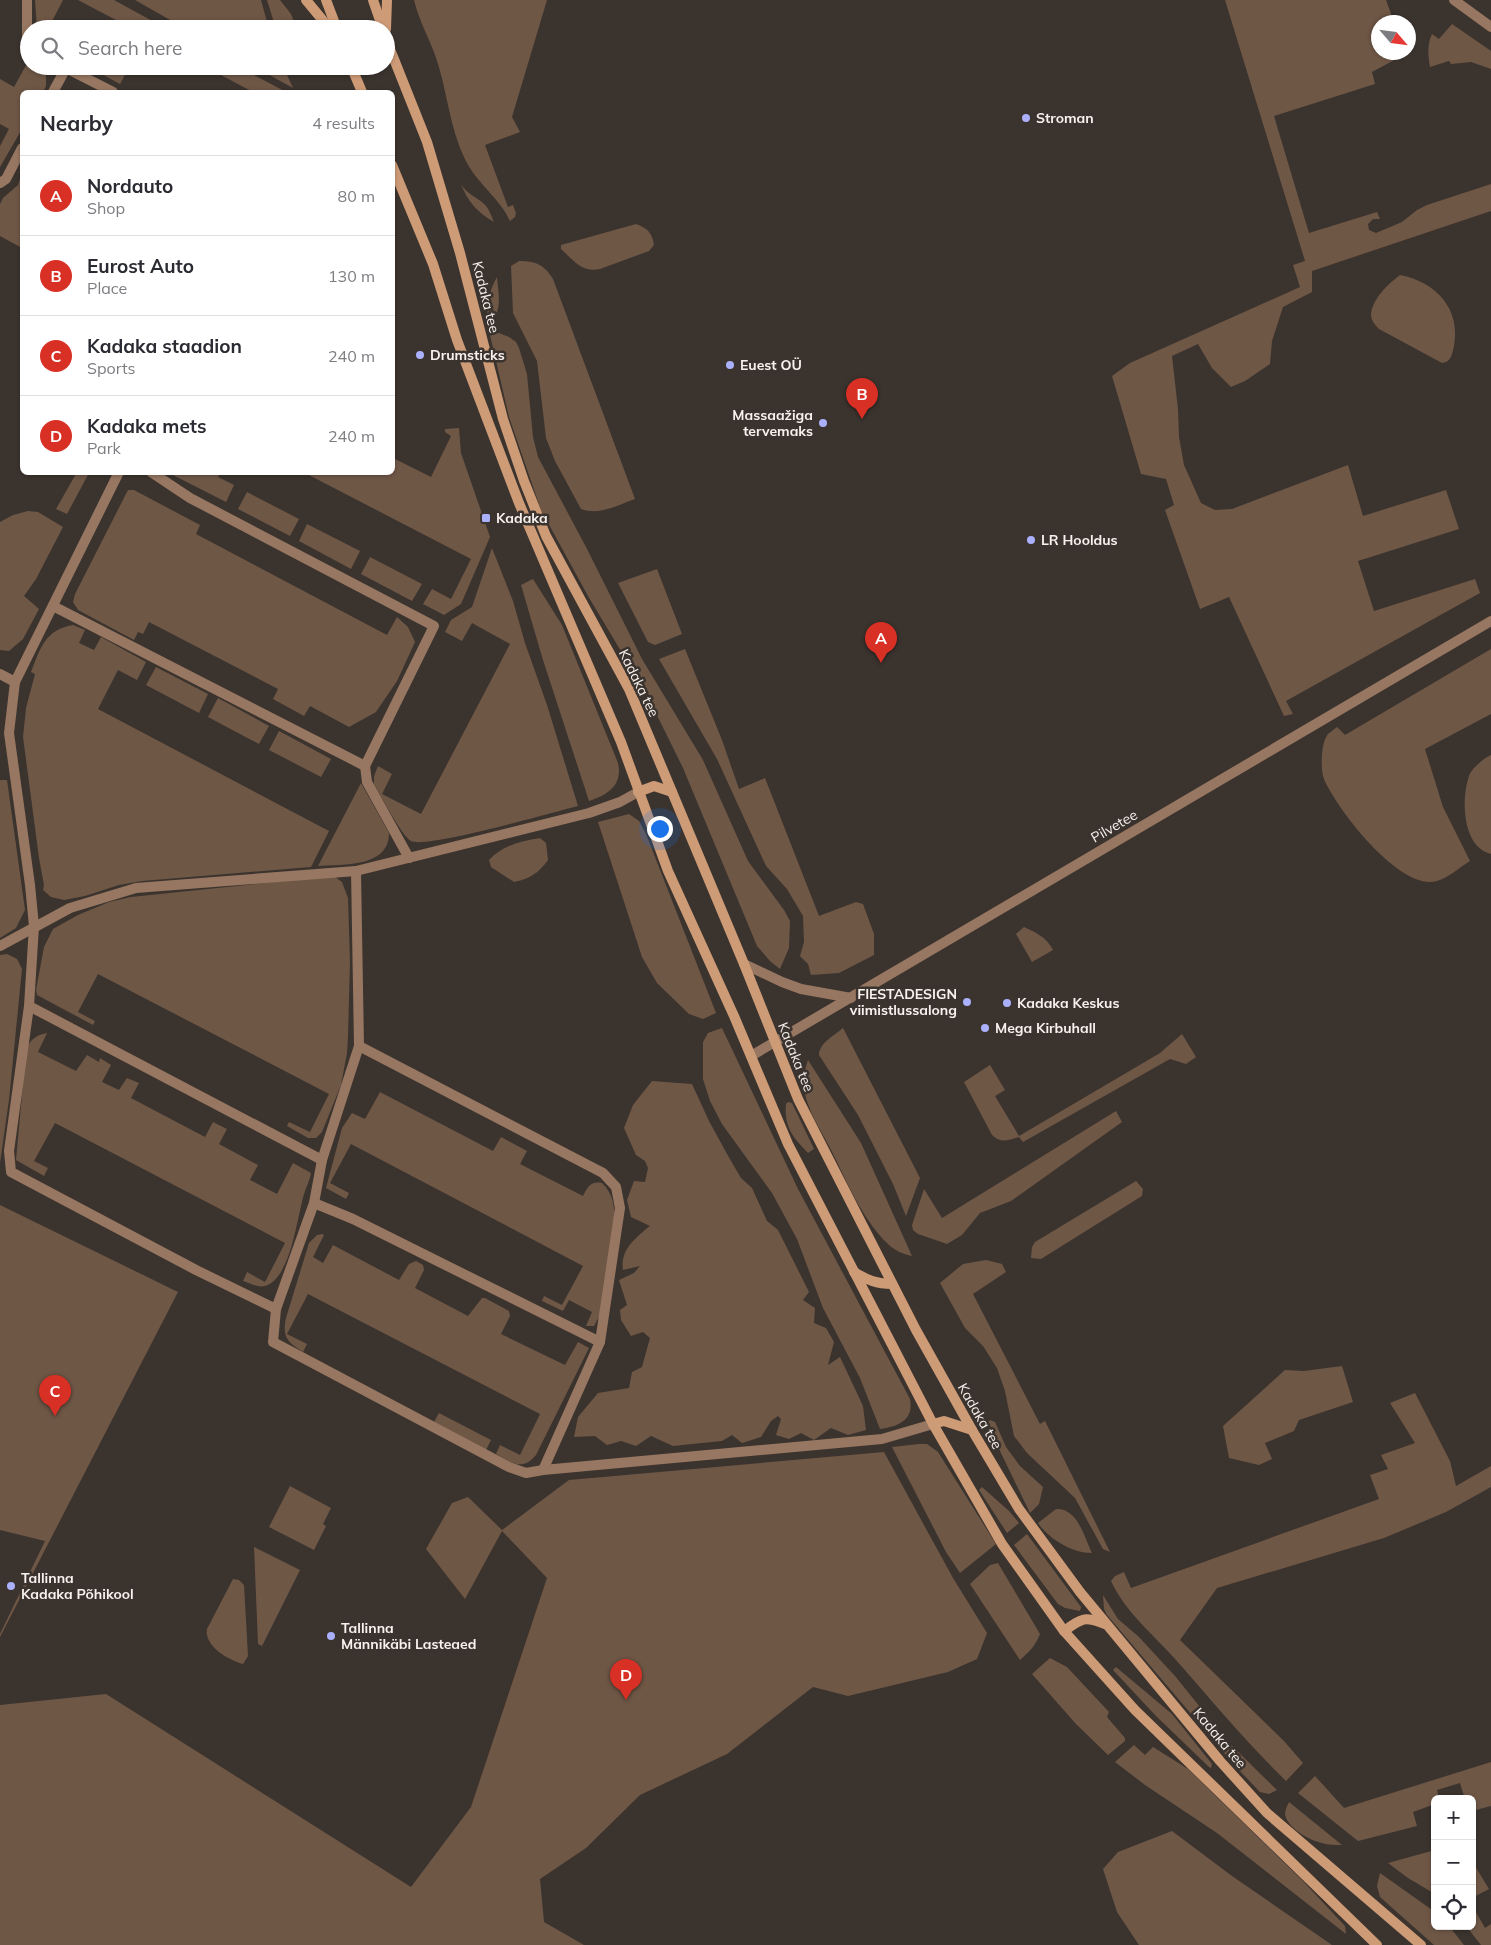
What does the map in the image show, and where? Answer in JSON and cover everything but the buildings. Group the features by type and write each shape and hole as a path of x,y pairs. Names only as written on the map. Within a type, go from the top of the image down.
{"main road":[{"path":"306,0 323,20"},
{"path":"326,0 333,20"},
{"path":"372,0 380,20"},
{"path":"385,20 387,0"},
{"name":"Kadaka tee","path":"395,62 427,142 460,254 503,419 524,481 546,536 629,689 744,964 798,1099 892,1284 972,1430 1020,1509 1080,1592 1220,1761 1267,1813 1421,1945"},
{"path":"355,75 361,90"},
{"path":"395,172 433,264 457,340 519,503 621,742 668,871 751,1056 788,1144 933,1424 1002,1544 1064,1631 1135,1710 1377,1945"},
{"path":"638,792 654,786 672,792"},
{"path":"854,1272 866,1280 879,1284 892,1284"},
{"path":"933,1424 944,1421 972,1430"},
{"path":"1064,1631 1078,1621 1090,1618 1108,1625"}],"street":[{"path":"27,0 27,20"},
{"path":"1454,0 1491,27"},
{"path":"53,90 60,75"},
{"path":"80,75 109,90"},
{"path":"0,183 6,179 20,152"},
{"path":"118,475 15,682 9,732 34,926 28,1006 9,1151 11,1172 196,1270 276,1309"},
{"path":"156,475 198,502 434,626 365,766 367,782 408,858"},
{"path":"53,606 365,766"},
{"name":"Pilvetee","path":"751,1056 1491,621"},
{"path":"0,674 15,682"},
{"path":"0,946 70,908 136,888 356,871 589,814 620,802 638,792"},
{"path":"356,871 359,1046 322,1160 314,1203 276,1309 273,1342 509,1467 526,1473 882,1439 933,1424"},
{"path":"744,964 801,989 851,998"},
{"path":"28,1006 322,1160"},
{"path":"359,1046 603,1173 616,1187 620,1208 600,1342 543,1470"},
{"path":"314,1203 353,1219 600,1342"}],"shaded area":[{"path":"35,0 63,0 53,20 36,20"},
{"path":"78,0 114,0 151,20 116,20"},
{"path":"135,0 261,0 267,20 170,20"},
{"path":"267,0 280,0 293,20 273,20"},
{"path":"414,0 547,0 512,117 520,132 485,145 508,207 513,205 516,213 515,217 510,221 501,206 472,171 457,140 438,64"},
{"path":"1225,0 1386,0 1391,15 1371,15 1371,60 1394,60 1372,72 1375,84 1274,116 1309,233 1377,212 1380,219 1373,219 1368,224 1369,230 1376,233 1402,222 1427,205 1491,184 1491,211 1312,271 1312,292 1283,307 1272,341 1270,364 1245,381 1231,387 1212,368 1198,344 1172,356 1179,437 1184,465 1201,503 1215,510 1232,509 1348,465 1363,516 1446,490 1459,529 1358,561 1374,611 1475,579 1480,593 1286,701 1293,714 1284,716 1229,597 1200,609 1165,510 1174,505 1166,479 1141,474 1112,376 1130,363 1300,287 1293,265 1305,261"},
{"path":"1452,24 1491,51 1491,69 1471,62 1451,64 1449,61 1430,67 1428,50 1432,34 1439,39"},
{"path":"21,75 46,75 44,90 20,90 20,132 0,167 0,146 9,129 0,124 0,79 14,87"},
{"path":"104,75 125,75 120,84"},
{"path":"221,75 254,75 282,90 249,90"},
{"path":"269,75 287,75 293,88"},
{"path":"20,178 20,247 0,236 0,204 3,198 18,185"},
{"path":"461,184 468,193 485,205 494,222 474,206"},
{"path":"636,224 648,231 654,245 649,251 600,269 594,270 583,267 561,249 561,245"},
{"path":"519,261 539,264 553,279 635,499 602,510 588,511 581,509 555,461 546,438 537,361 513,313 511,266"},
{"path":"1400,275 1425,284 1443,299 1449,309 1454,320 1455,333 1453,352 1451,358 1447,361 1442,363 1379,329 1372,321 1372,309 1377,298"},
{"path":"497,277 498,309 496,315 487,323 489,300"},
{"path":"499,333 516,342 519,348 527,374 533,437 538,457 642,659 703,760 748,861 790,921 789,948 780,969 757,946 683,768 646,693 588,596 541,510 509,417 490,335"},
{"path":"459,428 461,453 490,537 461,604 444,615 423,604 432,589 451,599 471,559 309,475 395,475 395,459 431,477 451,436 445,432 445,429"},
{"path":"75,475 88,475 67,514 56,509"},
{"path":"173,475 219,475 218,477 234,485 226,502"},
{"path":"128,490 134,490 200,525 196,534 387,635 397,617 408,627 415,642 397,681 376,712 349,727 310,706 304,716 273,699 278,689 149,622 143,634 138,632 134,640 78,610 73,602 75,594"},
{"path":"247,492 299,519 290,536 238,509"},
{"path":"28,511 38,512 63,527 36,579 24,596 39,609 23,639 9,651 0,650 0,522 13,515"},
{"path":"307,524 360,551 351,569 299,541"},
{"path":"492,548 513,601 578,806 464,835 440,840 411,841 402,832 386,806 374,784 374,776 378,766 392,774 382,794 421,814 510,644 472,623 462,641 445,632 451,620 472,607"},
{"path":"370,557 422,584 412,601 361,574"},
{"path":"657,569 682,634 655,645 648,642 618,583"},
{"path":"533,579 562,625 618,763 619,771 616,784 602,796 589,801 543,660 521,585"},
{"path":"73,625 85,630 79,643 94,650 101,637 146,662 137,680 118,670 98,709 329,831 311,867 142,881 119,885 85,896 64,900 51,897 43,890 44,885 23,737 26,708 35,674 31,672 41,647 50,635 64,627"},
{"path":"685,649 722,740 739,789 765,778 819,916 856,902 863,904 874,934 874,955 839,973 811,975 808,964 800,956 804,942 803,916 787,889 766,866 717,759 659,659"},
{"path":"1491,649 1491,714 1425,749 1443,807 1470,861 1441,880 1422,881 1405,874 1388,861 1355,827 1342,809 1324,779 1322,756 1324,743 1328,734 1337,727 1345,735"},
{"path":"156,667 208,694 199,713 146,685"},
{"path":"218,698 269,726 259,744 208,717"},
{"path":"279,731 331,759 321,777 269,750"},
{"path":"1491,755 1491,854 1481,850 1469,832 1466,821 1465,797 1470,773 1478,764"},
{"path":"0,780 7,780 25,910 16,928 0,938"},
{"path":"361,783 389,833 387,844 381,853 363,862 318,866"},
{"path":"629,814 639,821 646,834 716,1013 703,1019 689,1014 657,983 642,957 598,822"},
{"path":"540,838 546,843 548,860 533,875 514,882 491,867 489,860 506,847 519,842"},
{"path":"334,876 342,882 348,898 350,962 347,1053 341,1085 322,1132 316,1138 308,1138 287,1126 289,1122 310,1132 329,1094 98,974 78,1012 95,1021 93,1025 37,995 36,990 44,947 53,929 78,915 109,902 131,897"},
{"path":"1024,927 1037,933 1053,950 1032,962 1016,934"},
{"path":"7,954 17,959 22,969 9,1100 0,1163 0,955"},
{"path":"722,1028 798,1189 910,1399 910,1412 904,1421 899,1424 880,1429 860,1378 823,1308 797,1239 772,1193 722,1124 710,1101 703,1079 703,1042 708,1033"},
{"path":"843,1028 920,1178 906,1216 893,1184 858,1115 819,1055 824,1043"},
{"path":"47,1033 38,1052 76,1071 87,1055 99,1062 100,1058 111,1065 102,1082 119,1090 127,1078 139,1083 131,1098 205,1137 213,1122 227,1129 219,1144 258,1165 250,1180 277,1194 293,1163 311,1173 292,1244 282,1271 274,1281 265,1286 257,1286 243,1281 247,1272 265,1282 285,1243 55,1123 34,1161 48,1168 44,1176 16,1160 26,1051 34,1039"},
{"path":"1182,1034 1196,1057 1186,1064 1170,1059 1023,1142 1019,1137 998,1140 992,1135 964,1082 990,1065 1005,1090 995,1096 1019,1136 1160,1053"},
{"path":"808,1060 861,1143 912,1256 893,1249 878,1234 855,1198 809,1107 804,1090"},
{"path":"652,1081 692,1084 709,1121 741,1178 752,1188 767,1221 778,1230 809,1292 803,1300 815,1308 814,1323 826,1328 834,1342 828,1365 840,1357 863,1406 866,1430 848,1435 831,1428 814,1440 801,1433 789,1439 776,1435 781,1419 778,1416 771,1421 761,1437 742,1443 732,1435 722,1441 673,1446 651,1436 636,1446 621,1441 607,1445 595,1436 574,1437 578,1417 598,1393 629,1388 632,1372 642,1367 650,1338 643,1332 631,1336 621,1320 620,1310 627,1305 619,1280 634,1273 640,1266 623,1270 624,1256 634,1240 650,1226 631,1217 627,1200 634,1181 645,1182 648,1168 645,1161 636,1155 624,1128 633,1105"},
{"path":"380,1092 493,1151 501,1137 527,1151 520,1164 583,1196 592,1184 602,1183 609,1191 612,1199 615,1218 600,1315 594,1326 586,1326 592,1312 569,1300 563,1311 542,1301 544,1296 562,1305 583,1266 351,1144 330,1183 349,1193 346,1199 326,1188 342,1128 352,1113 365,1119"},
{"path":"788,1102 792,1103 814,1149 808,1153 794,1137 788,1126 786,1104"},
{"path":"1116,1111 1122,1122 1011,1201 980,1213 962,1235 947,1244 918,1234 913,1230 912,1225 924,1189 942,1218"},
{"path":"1136,1181 1143,1189 1142,1196 1041,1259 1031,1258 1032,1247 1035,1242"},
{"path":"0,1205 178,1292 0,1637 45,1541 0,1530"},
{"path":"317,1235 324,1235 313,1257 323,1263 333,1245 399,1280 409,1264 416,1261 423,1265 424,1270 415,1288 468,1316 482,1298 509,1311 510,1316 501,1334 565,1365 578,1342 589,1348 536,1455 531,1460 526,1463 516,1464 496,1454 500,1445 520,1455 540,1414 308,1294 287,1334 307,1344 303,1352 290,1342 285,1334 286,1318 309,1243"},
{"path":"986,1260 1002,1264 1006,1272 973,1294 1040,1424 1045,1421 1110,1552 1103,1549 1075,1498 1027,1453 1014,1436 1005,1391 997,1368 983,1346 965,1328 940,1283 963,1264"},
{"path":"1342,1366 1353,1402 1299,1420 1294,1431 1265,1443 1272,1459 1259,1465 1229,1458 1223,1426 1285,1370 1304,1371"},
{"path":"1415,1393 1450,1461 1456,1486 1491,1466 1491,1487 1446,1512 1384,1538 1217,1588 1180,1640 1284,1741 1303,1763 1286,1781 1140,1623 1117,1593 1111,1581 1115,1576 1124,1572 1131,1588 1379,1499 1370,1475 1388,1469 1381,1455 1415,1443 1390,1403"},
{"path":"439,1413 491,1440 486,1450 434,1422"},
{"path":"990,1420 995,1422 1006,1447 1020,1466 1043,1487 1039,1504 1030,1513 987,1424"},
{"path":"927,1444 938,1452 996,1544 960,1573 946,1552 892,1447"},
{"path":"884,1452 953,1578 987,1633 977,1659 948,1672 848,1696 813,1687 727,1754 640,1795 586,1848 540,1879 544,1922 584,1945 0,1945 0,1705 106,1694 411,1887 471,1807 547,1578 502,1531 465,1599 426,1549 452,1503 468,1497 502,1530 569,1480"},
{"path":"290,1486 331,1508 323,1524 326,1526 314,1550 269,1527"},
{"path":"982,1487 1009,1511 1019,1523 1007,1533 979,1490"},
{"path":"1056,1509 1064,1510 1075,1518 1092,1553 1069,1548 1055,1540 1038,1523"},
{"path":"1027,1534 1081,1607 1080,1611 1065,1608 1058,1604 1014,1545"},
{"path":"254,1547 300,1570 262,1646 258,1644"},
{"path":"998,1563 1040,1634 1032,1648 1020,1660 970,1584 990,1565"},
{"path":"233,1579 239,1580 244,1585 248,1656 243,1664 224,1656 213,1646 207,1635 207,1629"},
{"path":"1103,1595 1118,1619 1139,1637 1175,1676 1229,1743 1277,1790 1269,1794 1260,1792 1237,1768 1107,1615 1104,1609"},
{"path":"1050,1658 1067,1667 1109,1712 1107,1717 1125,1738 1125,1741 1108,1755 1076,1724 1032,1674"},
{"path":"1116,1667 1172,1714 1212,1764 1211,1768 1156,1716 1113,1670"},
{"path":"1134,1745 1145,1755 1153,1747 1188,1769 1301,1879 1345,1926 1346,1934 1217,1833 1145,1785 1115,1762"},
{"path":"1491,1762 1491,1806 1476,1810 1476,1795 1464,1795 1460,1783 1437,1790 1438,1795 1431,1795 1431,1805 1413,1812 1417,1826 1358,1841 1298,1793 1315,1776 1344,1808"},
{"path":"1289,1802 1342,1845 1329,1845 1317,1841 1294,1829 1285,1814"},
{"path":"1172,1831 1232,1876 1332,1945 1139,1945 1117,1912 1103,1869 1118,1852"},
{"path":"1431,1851 1431,1892 1408,1878 1388,1863"},
{"path":"1476,1868 1489,1889 1476,1896"},
{"path":"1380,1873 1431,1909 1431,1930 1452,1930 1464,1945 1434,1945 1380,1897 1377,1886"},
{"path":"1476,1912 1485,1928 1491,1924 1491,1945 1481,1945 1469,1930 1476,1930"}],"place":[{"name":"Stroman","path":"1026,118"},
{"name":"Drumsticks","path":"420,355"},
{"name":"Euest OÜ","path":"730,365"},
{"name":"Eurost Auto","path":"862,419"},
{"name":"Massaažiga tervemaks","path":"823,423"},
{"name":"Kadaka","path":"486,518"},
{"name":"LR Hooldus","path":"1031,540"},
{"name":"Nordauto","path":"881,663"},
{"name":"FIESTADESIGN viimistlussalong","path":"967,1002"},
{"name":"Kadaka Keskus","path":"1007,1003"},
{"name":"Mega Kirbuhall","path":"985,1028"},
{"name":"Kadaka staadion","path":"55,1416"},
{"name":"Tallinna Kadaka Põhikool","path":"11,1586"},
{"name":"Tallinna Männikäbi Lasteaed","path":"331,1636"},
{"name":"Kadaka mets","path":"626,1700"}]}
